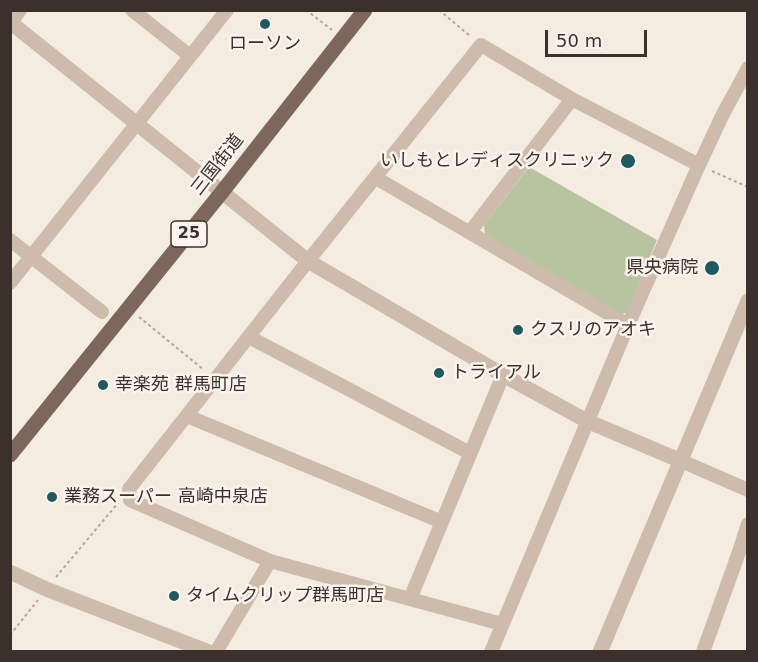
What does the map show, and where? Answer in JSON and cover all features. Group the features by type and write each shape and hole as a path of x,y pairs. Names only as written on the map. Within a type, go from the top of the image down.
{"main road":[{"name":"三国街道","path":"10,455 129,309 365,10"}],"street":[{"path":"132,10 190,56"},
{"path":"10,283 227,10"},
{"path":"14,18 138,124 308,261 503,375 587,421 747,490"},
{"path":"502,624 270,561 130,500 129,489 481,45 572,99 699,165"},
{"path":"491,651 628,325 699,165 747,68"},
{"path":"470,232 572,99"},
{"path":"376,178 628,325"},
{"path":"10,240 102,312"},
{"path":"600,651 747,301"},
{"path":"249,338 470,453"},
{"path":"410,600 503,375"},
{"path":"187,416 442,522"},
{"path":"703,651 743,556 747,524"},
{"path":"216,651 270,561"},
{"path":"11,573 46,589 209,651"}],"path":[{"path":"306,10 343,38"},
{"path":"440,10 481,45"},
{"path":"699,165 747,187"},
{"path":"129,309 216,380"},
{"path":"10,635 129,489"}],"green space":[{"path":"529,167 657,240 627,312 620,315 485,235 484,225"}],"place":[{"name":"ローソン","path":"265,24"},
{"name":"いしもとレディスクリニック","path":"628,161"},
{"name":"県央病院","path":"712,268"},
{"name":"クスリのアオキ","path":"518,330"},
{"name":"トライアル","path":"439,373"},
{"name":"幸楽苑 群馬町店","path":"103,385"},
{"name":"業務スーパー 高崎中泉店","path":"52,497"},
{"name":"タイムクリップ群馬町店","path":"174,596"}]}
